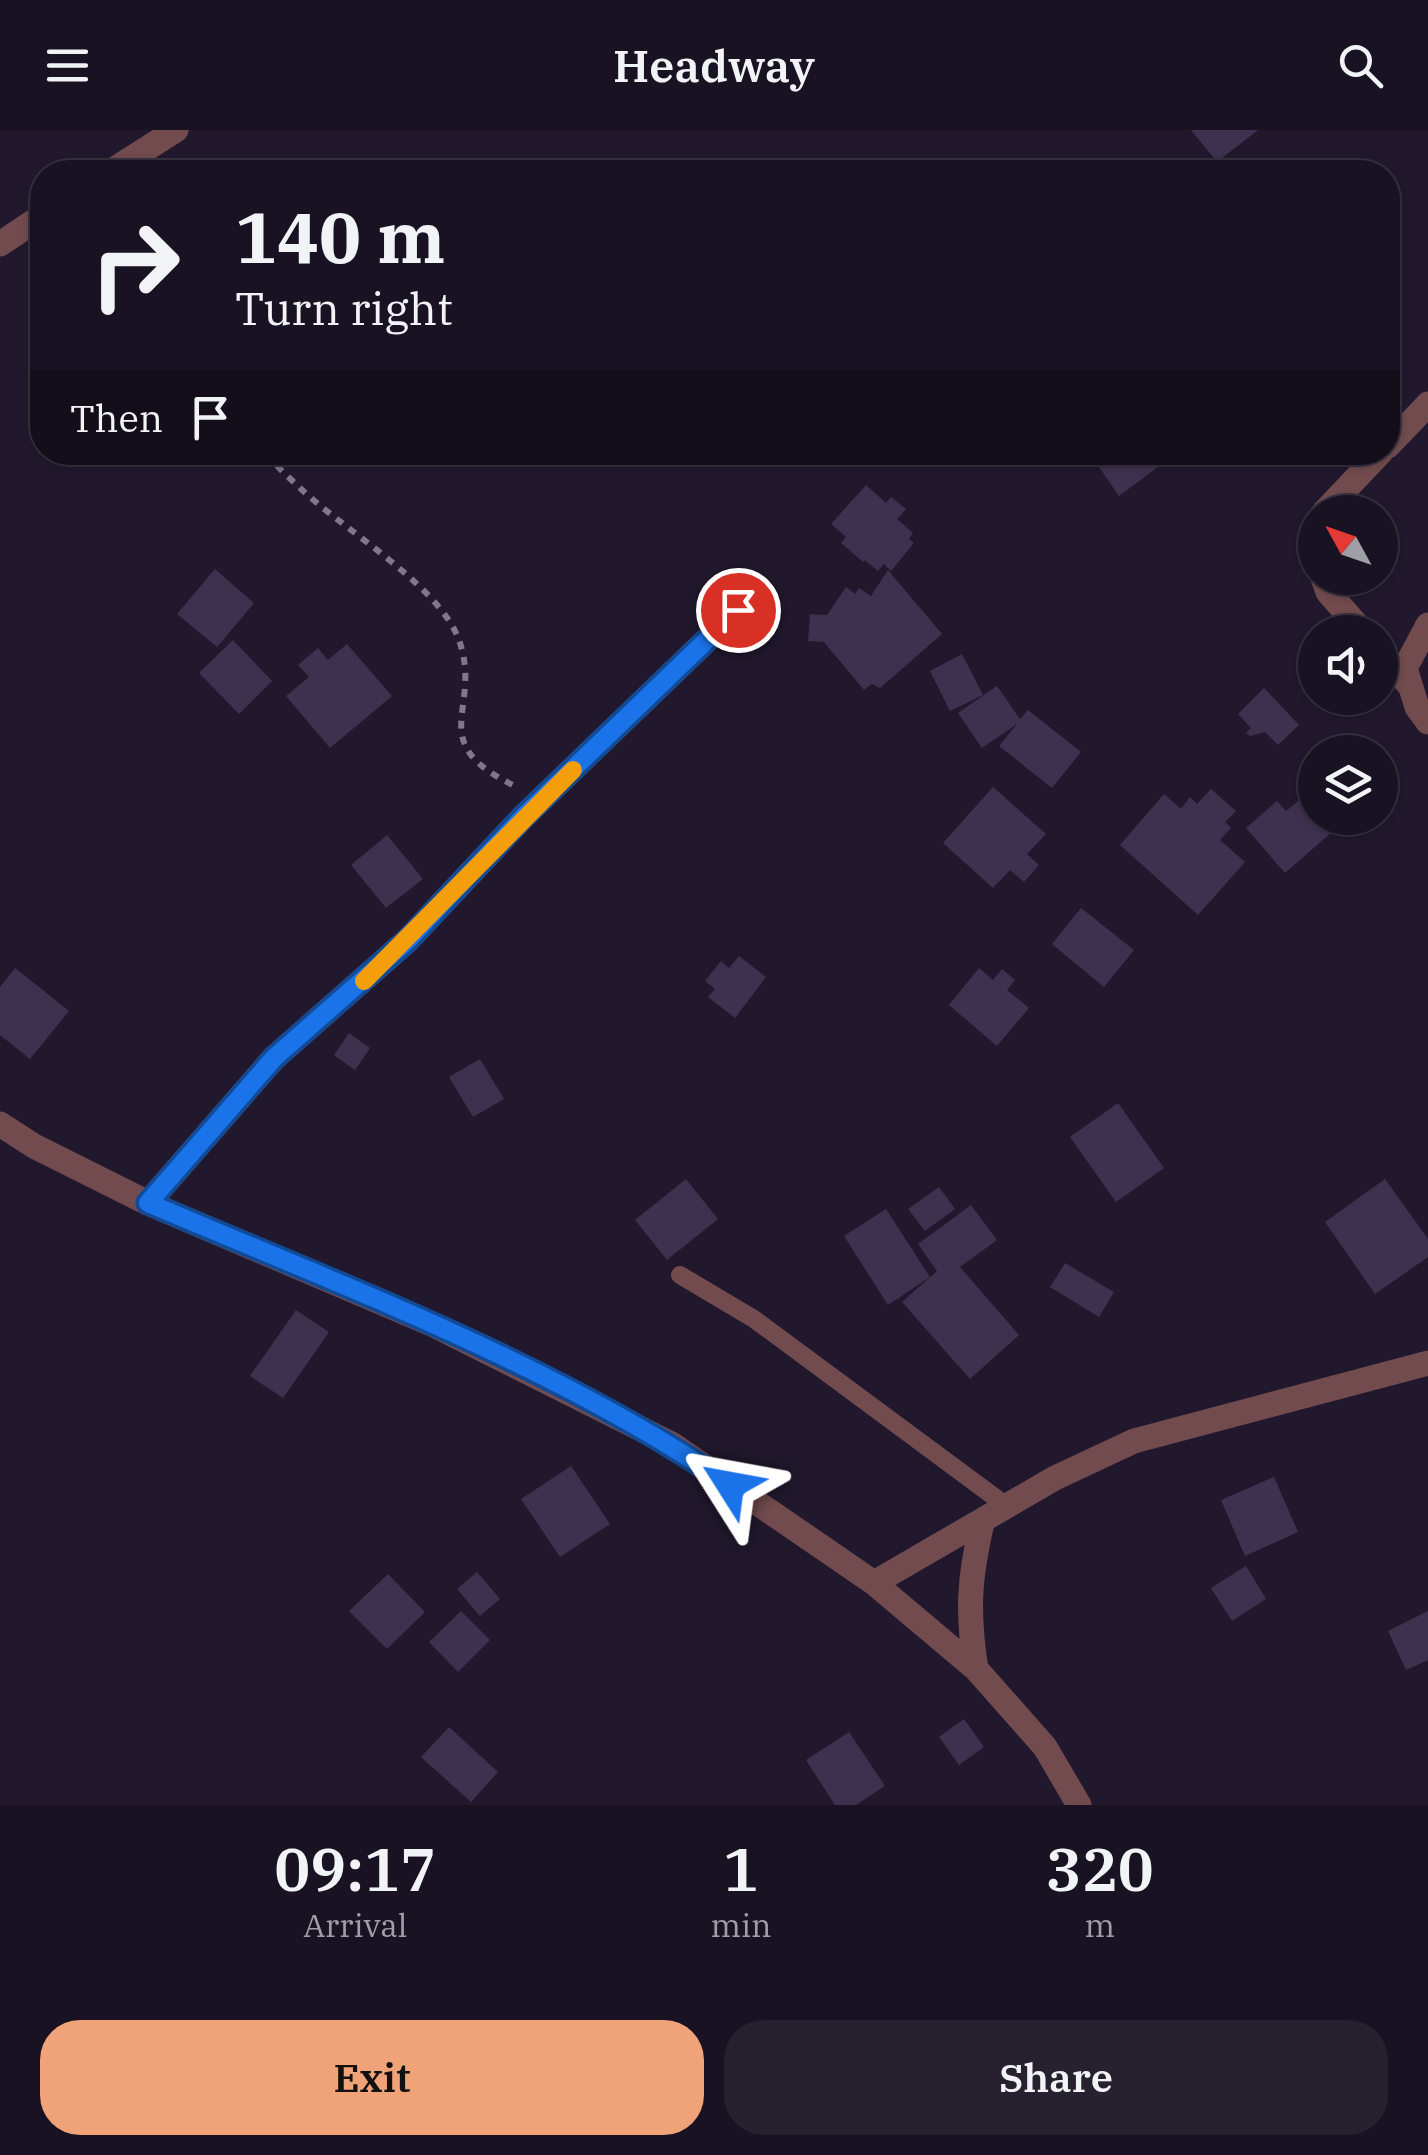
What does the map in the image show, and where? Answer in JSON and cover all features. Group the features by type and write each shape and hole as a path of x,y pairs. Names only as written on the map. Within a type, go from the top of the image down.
{"street":[{"path":"129,160 176,130"},
{"path":"0,244 30,224"},
{"path":"1400,433 1428,404"},
{"path":"1340,495 1369,465"},
{"path":"1331,595 1348,615"},
{"path":"148,1203 274,1058 408,940 542,799 738,610"},
{"path":"1428,625 1405,668 1428,722"},
{"path":"1398,672 1410,686"},
{"path":"0,1124 34,1146 148,1203 434,1325 673,1446 874,1583 976,1669 1045,1748 1080,1805"},
{"path":"874,1583 1055,1478 1134,1441 1428,1363"},
{"path":"976,1669 967,1612 969,1577 982,1523"}],"lane":[{"path":"680,1275 754,1319 1008,1507"}],"path":[{"path":"280,465 318,505 441,609 459,641 464,680 458,730 470,755 489,774 542,799"}],"building":[{"path":"1191,130 1258,130 1220,160 1215,160"},
{"path":"1098,465 1161,465 1119,496"},
{"path":"866,485 886,503 891,497 906,509 897,519 913,533 909,539 914,543 891,571 884,564 878,571 863,562 841,543 846,537 831,524"},
{"path":"215,569 254,603 217,647 177,614"},
{"path":"888,570 942,634 880,688 872,684 864,690 824,642 808,641 810,614 827,615 846,587 855,594 859,588 871,596"},
{"path":"233,640 272,681 239,714 199,673"},
{"path":"347,644 392,696 330,748 286,696 309,677 298,665 318,648 328,660"},
{"path":"962,654 983,695 950,711 930,671"},
{"path":"997,686 1020,719 1028,710 1081,752 1052,788 999,746 1017,724 982,748 958,713"},
{"path":"1264,688 1299,725 1278,745 1265,732 1250,736 1246,733 1251,728 1238,714"},
{"path":"993,787 1046,834 1027,854 1039,865 1024,882 1010,870 993,888 943,843"},
{"path":"1211,789 1236,811 1225,822 1231,828 1220,840 1245,862 1198,915 1120,845 1164,794 1181,809 1190,797 1197,804"},
{"path":"1277,801 1286,811 1298,801 1298,835 1329,835 1285,873 1246,828"},
{"path":"387,835 423,879 386,908 351,865"},
{"path":"1081,908 1134,950 1104,987 1052,944"},
{"path":"739,956 766,977 735,1018 708,997 715,989 705,981 721,961 729,968"},
{"path":"15,968 69,1011 30,1059 0,1035 0,987"},
{"path":"979,968 993,980 1002,969 1015,980 1007,990 1029,1008 997,1046 949,1005"},
{"path":"349,1033 370,1048 355,1070 334,1055"},
{"path":"480,1059 504,1099 473,1117 449,1077"},
{"path":"1118,1103 1164,1168 1116,1202 1070,1137"},
{"path":"686,1179 718,1219 667,1260 635,1220"},
{"path":"1385,1179 1428,1239 1428,1257 1375,1294 1325,1222"},
{"path":"939,1187 955,1209 925,1231 908,1209"},
{"path":"971,1205 997,1240 960,1267 1019,1335 970,1379 902,1302 937,1271 918,1244"},
{"path":"886,1209 930,1277 888,1305 844,1236"},
{"path":"1065,1263 1114,1292 1099,1317 1050,1287"},
{"path":"296,1310 329,1332 283,1398 250,1376"},
{"path":"571,1466 610,1524 560,1557 521,1499"},
{"path":"1274,1477 1298,1532 1245,1556 1221,1500"},
{"path":"1246,1566 1266,1599 1232,1621 1211,1588"},
{"path":"477,1572 500,1599 480,1616 457,1589"},
{"path":"388,1574 425,1612 387,1649 349,1611"},
{"path":"461,1611 490,1640 458,1672 429,1642"},
{"path":"1428,1611 1428,1660 1406,1670 1388,1631"},
{"path":"964,1719 984,1747 959,1765 939,1737"},
{"path":"449,1727 498,1772 471,1802 421,1757"},
{"path":"849,1732 885,1786 856,1805 835,1805 806,1760"}],"slow traffic":[{"path":"364,981 573,770"}],"route":[{"path":"730,1485 673,1446 434,1325 148,1203 274,1058 408,940 523,817 738,610"}]}
